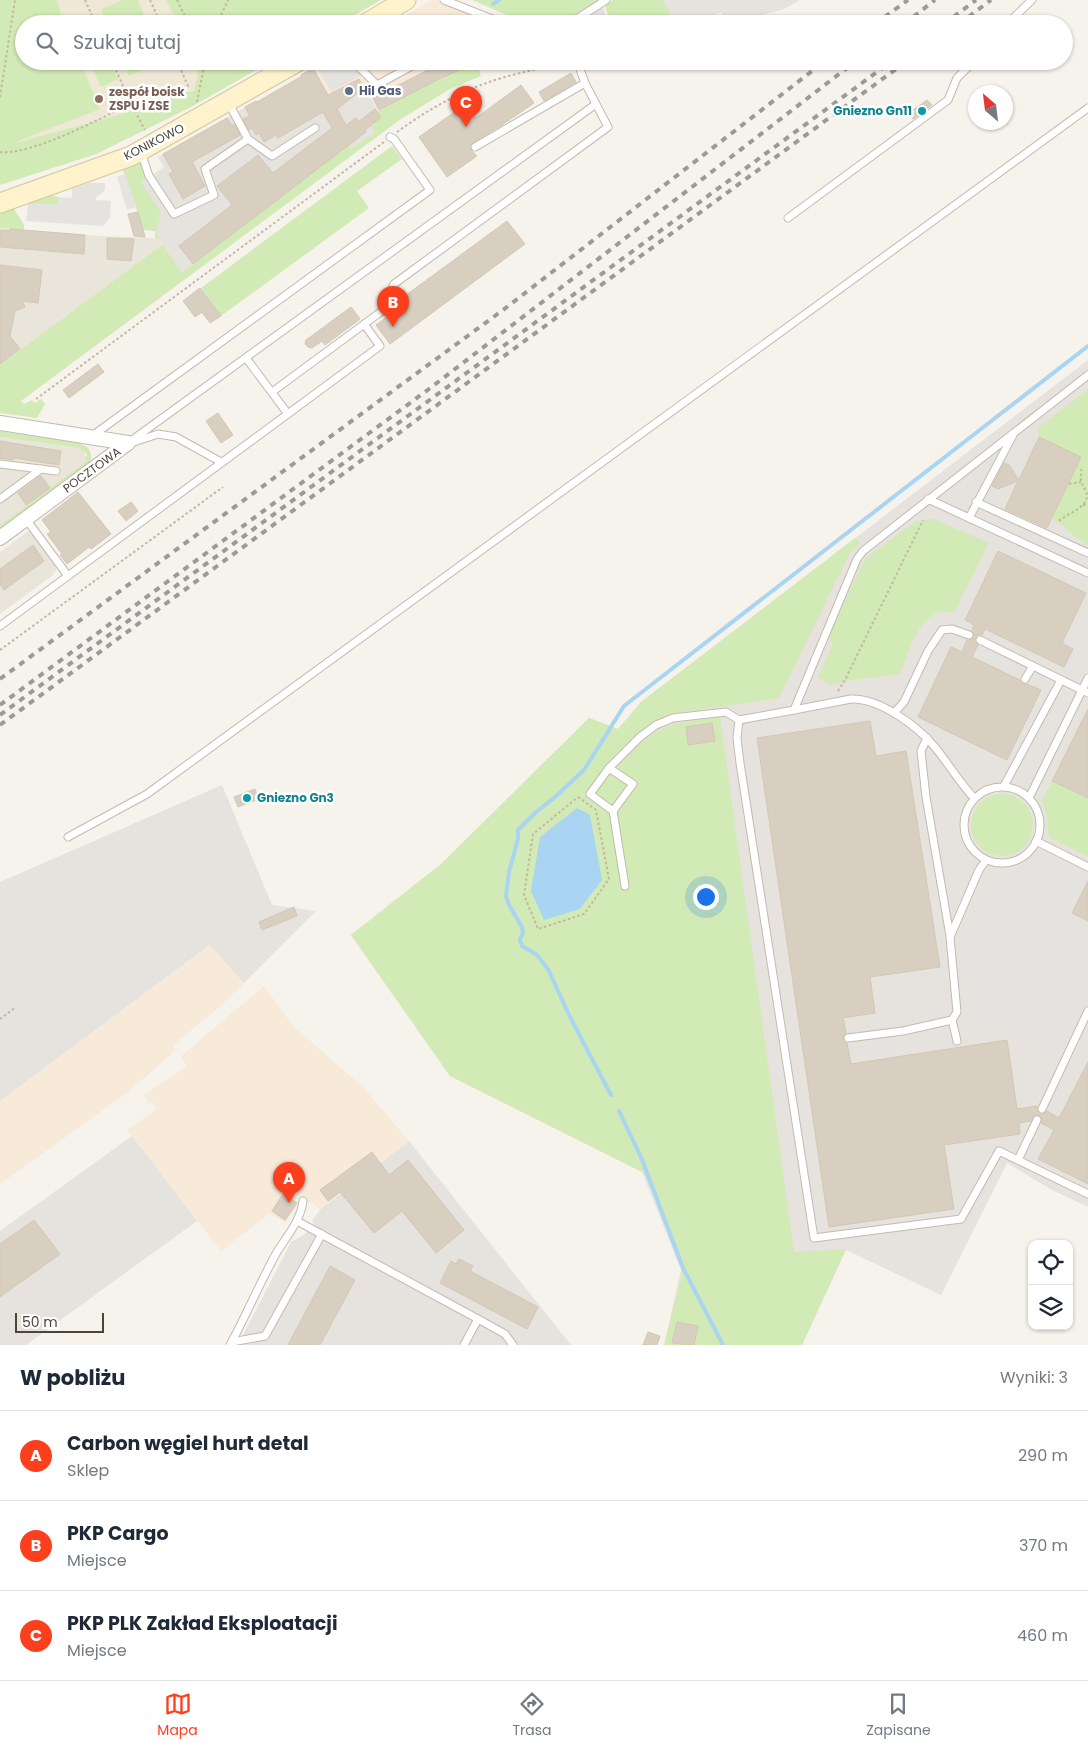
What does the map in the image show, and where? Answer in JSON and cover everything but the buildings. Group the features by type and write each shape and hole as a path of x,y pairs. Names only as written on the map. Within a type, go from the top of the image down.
{"street":[{"path":"388,15 400,10"},
{"name":"KONIKOWO","path":"0,203 131,156 144,142 228,102 283,70"},
{"name":"POCZTOWA","path":"0,423 128,443"},
{"name":"POCZTOWA","path":"0,538 128,443"}],"lane":[{"path":"444,0 483,15"},
{"path":"583,15 606,0"},
{"path":"1017,15 1032,0"},
{"path":"362,70 377,85 403,70"},
{"path":"272,392 382,311 394,284 608,127 580,70"},
{"path":"788,218 948,100 957,78 965,70"},
{"path":"475,147 585,83"},
{"path":"228,102 248,139 272,156 315,128"},
{"path":"128,443 596,104"},
{"path":"68,837 147,794 1088,108"},
{"path":"91,437 430,190 394,139 390,137"},
{"path":"144,142 149,176 174,214 214,195 205,169 248,139"},
{"path":"0,626 380,346 364,324"},
{"path":"246,358 288,414"},
{"path":"794,710 857,559 863,551 1088,375"},
{"path":"969,518 1014,432"},
{"path":"128,443 158,434 176,437 221,462"},
{"path":"0,464 56,471"},
{"path":"0,499 41,469"},
{"path":"928,499 1088,573"},
{"path":"976,502 1088,553"},
{"path":"26,519 68,576"},
{"path":"894,713 904,702 928,651 942,630 952,629 970,635"},
{"path":"980,640 1085,691"},
{"path":"1025,679 1032,666"},
{"path":"1029,798 1085,691 1088,678"},
{"path":"1004,786 1061,680"},
{"path":"625,886 613,811 590,794 609,768 640,737 656,725 673,718 726,712 739,720 829,703 861,699 873,702 894,713 927,738 974,798"},
{"path":"739,720 737,738 740,763 814,1238 961,1219 999,1151 1088,1194"},
{"path":"848,1038 903,1032 952,1020 957,1012 950,937 926,797 921,751 927,738"},
{"path":"609,768 633,784 613,811"},
{"path":"1004,786 1018,790 1029,798 1035,805 1040,823 1036,841 1030,850 1013,862 1002,863 986,860 973,851 967,843 963,822 974,798 987,789 1004,786"},
{"path":"1036,841 1088,867"},
{"path":"950,937 979,870 986,860"},
{"path":"1042,1109 1088,1013"},
{"path":"952,1020 957,1041"},
{"path":"1018,1160 1036,1120"},
{"path":"231,1343 277,1253 297,1220 303,1208 303,1201"},
{"path":"297,1220 506,1334 513,1345"},
{"path":"231,1343 265,1336 322,1234"},
{"path":"464,1345 478,1319"}],"path":[{"path":"0,97 15,0"},
{"path":"85,0 92,15"},
{"path":"150,0 157,15"},
{"path":"177,0 184,15"},
{"path":"221,15 228,0"},
{"path":"116,70 131,104 144,142"},
{"path":"0,152 9,153 44,142 104,118 131,104 188,86 181,70"},
{"path":"196,107 203,70"},
{"path":"36,399 407,124 451,98 482,85 534,70"},
{"path":"1081,468 1081,482 1087,495 1083,506"},
{"path":"1069,484 1081,482"},
{"path":"0,650 223,487"},
{"path":"1084,487 1088,489"},
{"path":"1059,521 1067,514 1088,505"},
{"path":"829,703 845,680 923,520"},
{"path":"578,797 596,810 609,879 584,914 538,928 524,895 533,834 578,797"},
{"path":"0,1019 16,1007"}],"shaded area":[{"name":"zespół boisk ZSPU i ZSE","path":"25,0 166,0 174,15 23,15"},
{"path":"432,0 436,0 474,15 406,15"},
{"path":"663,0 800,0 784,9 762,15 723,15 721,12 714,15 671,15"},
{"path":"602,3 605,15 584,15"},
{"name":"zespół boisk ZSPU i ZSE","path":"16,70 199,70 191,107 96,154 0,185"},
{"path":"310,70 314,70 330,98 364,88 378,111 374,123 375,132 351,150 348,146 182,273 156,233 141,182 164,167 158,157 257,102"},
{"path":"314,70 459,70 378,111 364,88 342,105 330,98"},
{"path":"319,70 362,70 365,73 331,92"},
{"path":"125,174 136,207 127,210 117,177"},
{"path":"89,183 105,183 105,190 96,200 111,201 110,218 103,226 26,221 28,204 58,205 59,197 72,198 72,188"},
{"path":"0,228 155,238 161,240 163,244 0,365"},
{"path":"1088,360 1088,1207 1052,1190 1007,1163 941,1295 846,1250 802,1345 664,1345 681,1270 642,1172 450,1076 351,935 441,864 589,718 618,729 641,702"},
{"path":"0,437 78,448 85,452 86,459 84,463 0,525"},
{"path":"30,530 55,564 56,570 53,575 0,614 0,552"},
{"path":"985,649 1021,667 1015,678 980,661"},
{"path":"222,785 272,905 316,911 244,983 210,945 0,1101 0,882"},
{"path":"1044,856 1088,876 1088,988 1058,1052 977,1015 966,934 993,880 1026,871"},
{"path":"211,945 244,983 216,1010 173,1045 176,1050 128,1092 0,1184 0,1101"},
{"path":"264,986 293,1026 363,1087 409,1141 320,1210 313,1203 299,1203 286,1223 269,1214 221,1251 127,1130 157,1109 152,1102 149,1103 144,1095 187,1066 181,1056"},
{"path":"899,1042 900,1052 854,1059 853,1049"},
{"path":"132,1136 197,1221 26,1345 0,1345 0,1231"},
{"path":"409,1141 571,1345 238,1345 291,1242 305,1234 314,1223 312,1221 320,1210"}],"green space":[{"path":"0,0 57,0 61,15 15,15 15,70 84,70 100,109 16,143 108,118 194,91 199,70 256,70 191,107 96,154 0,185"},
{"path":"123,0 138,0 144,15 103,15 101,9"},
{"path":"166,0 381,0 355,15 174,15"},
{"path":"472,0 601,0 579,15 507,15"},
{"path":"613,0 663,0 671,15 608,15 605,5"},
{"path":"93,70 114,70 118,79 101,87"},
{"path":"127,70 143,70 129,76"},
{"path":"459,70 479,70 481,76 450,89 401,119 21,401 24,404 32,400 35,403 41,399 45,404 37,418 0,413 0,365 163,244 182,273 348,145 351,149 375,132 371,126 374,124 377,112"},
{"path":"392,146 402,159 357,191 369,208 221,316 201,288"},
{"path":"140,163 147,178 141,182 161,213 156,233 161,240 155,238 155,231 142,230 141,237 141,222 123,170"},
{"path":"47,195 59,197 58,205 28,204 28,200"},
{"path":"13,207 24,225 24,230 0,228 0,214"},
{"path":"1087,390 1088,545 1084,544 1052,517 1080,457 1039,437 1038,428"},
{"path":"0,431 79,443 87,447 91,460 88,465 0,530 0,525 84,463 87,455 78,448 0,437"},
{"path":"934,519 989,543 954,613 942,612 933,615 925,622 918,631 900,674 856,679 830,685 818,677 832,647 832,642 827,636 866,558 916,521"},
{"path":"855,538 860,543 851,551 779,698 669,714 650,724 630,741 636,747 646,738 665,727 720,717 794,1252 846,1249 802,1345 664,1345 683,1268 642,1168 642,1172 450,1076 351,935 441,864 589,718 618,729 641,702"},
{"path":"1052,781 1088,798 1088,857 1051,838 1048,833 1047,815 1042,801"},
{"path":"996,794 1008,794 1024,803 1031,813 1033,825 1031,837 1024,847 1008,856 996,856 985,851 976,842 971,831 971,819 976,808 985,799"}],"water":[{"path":"577,808 590,815 602,880 580,909 544,920 531,891 540,837"}],"waterway":[{"path":"493,4 499,0"},
{"path":"611,1095 570,1017 548,969 536,954 522,946 520,940 523,933 522,927 506,896 509,872 518,839 518,830 584,770 624,706 1088,346"},
{"path":"619,1111 641,1157 683,1268 723,1345"}],"railway":[{"path":"887,15 908,0"},
{"path":"916,15 935,0"},
{"path":"956,15 976,0"},
{"path":"971,15 991,0"},
{"path":"0,679 503,310 813,70"},
{"path":"0,705 429,389 844,70"},
{"path":"0,715 880,70"},
{"path":"0,725 895,70"}],"place":[{"name":"Hil Gas","path":"349,91"},
{"name":"zespół boisk ZSPU i ZSE","path":"99,99"},
{"name":"Gniezno Gn11","path":"922,111"},
{"name":"PKP PLK Zakład Eksploatacji","path":"466,127"},
{"name":"PKP Cargo","path":"393,327"},
{"name":"Gniezno Gn3","path":"247,798"},
{"name":"Carbon węgiel hurt detal","path":"289,1203"}]}
